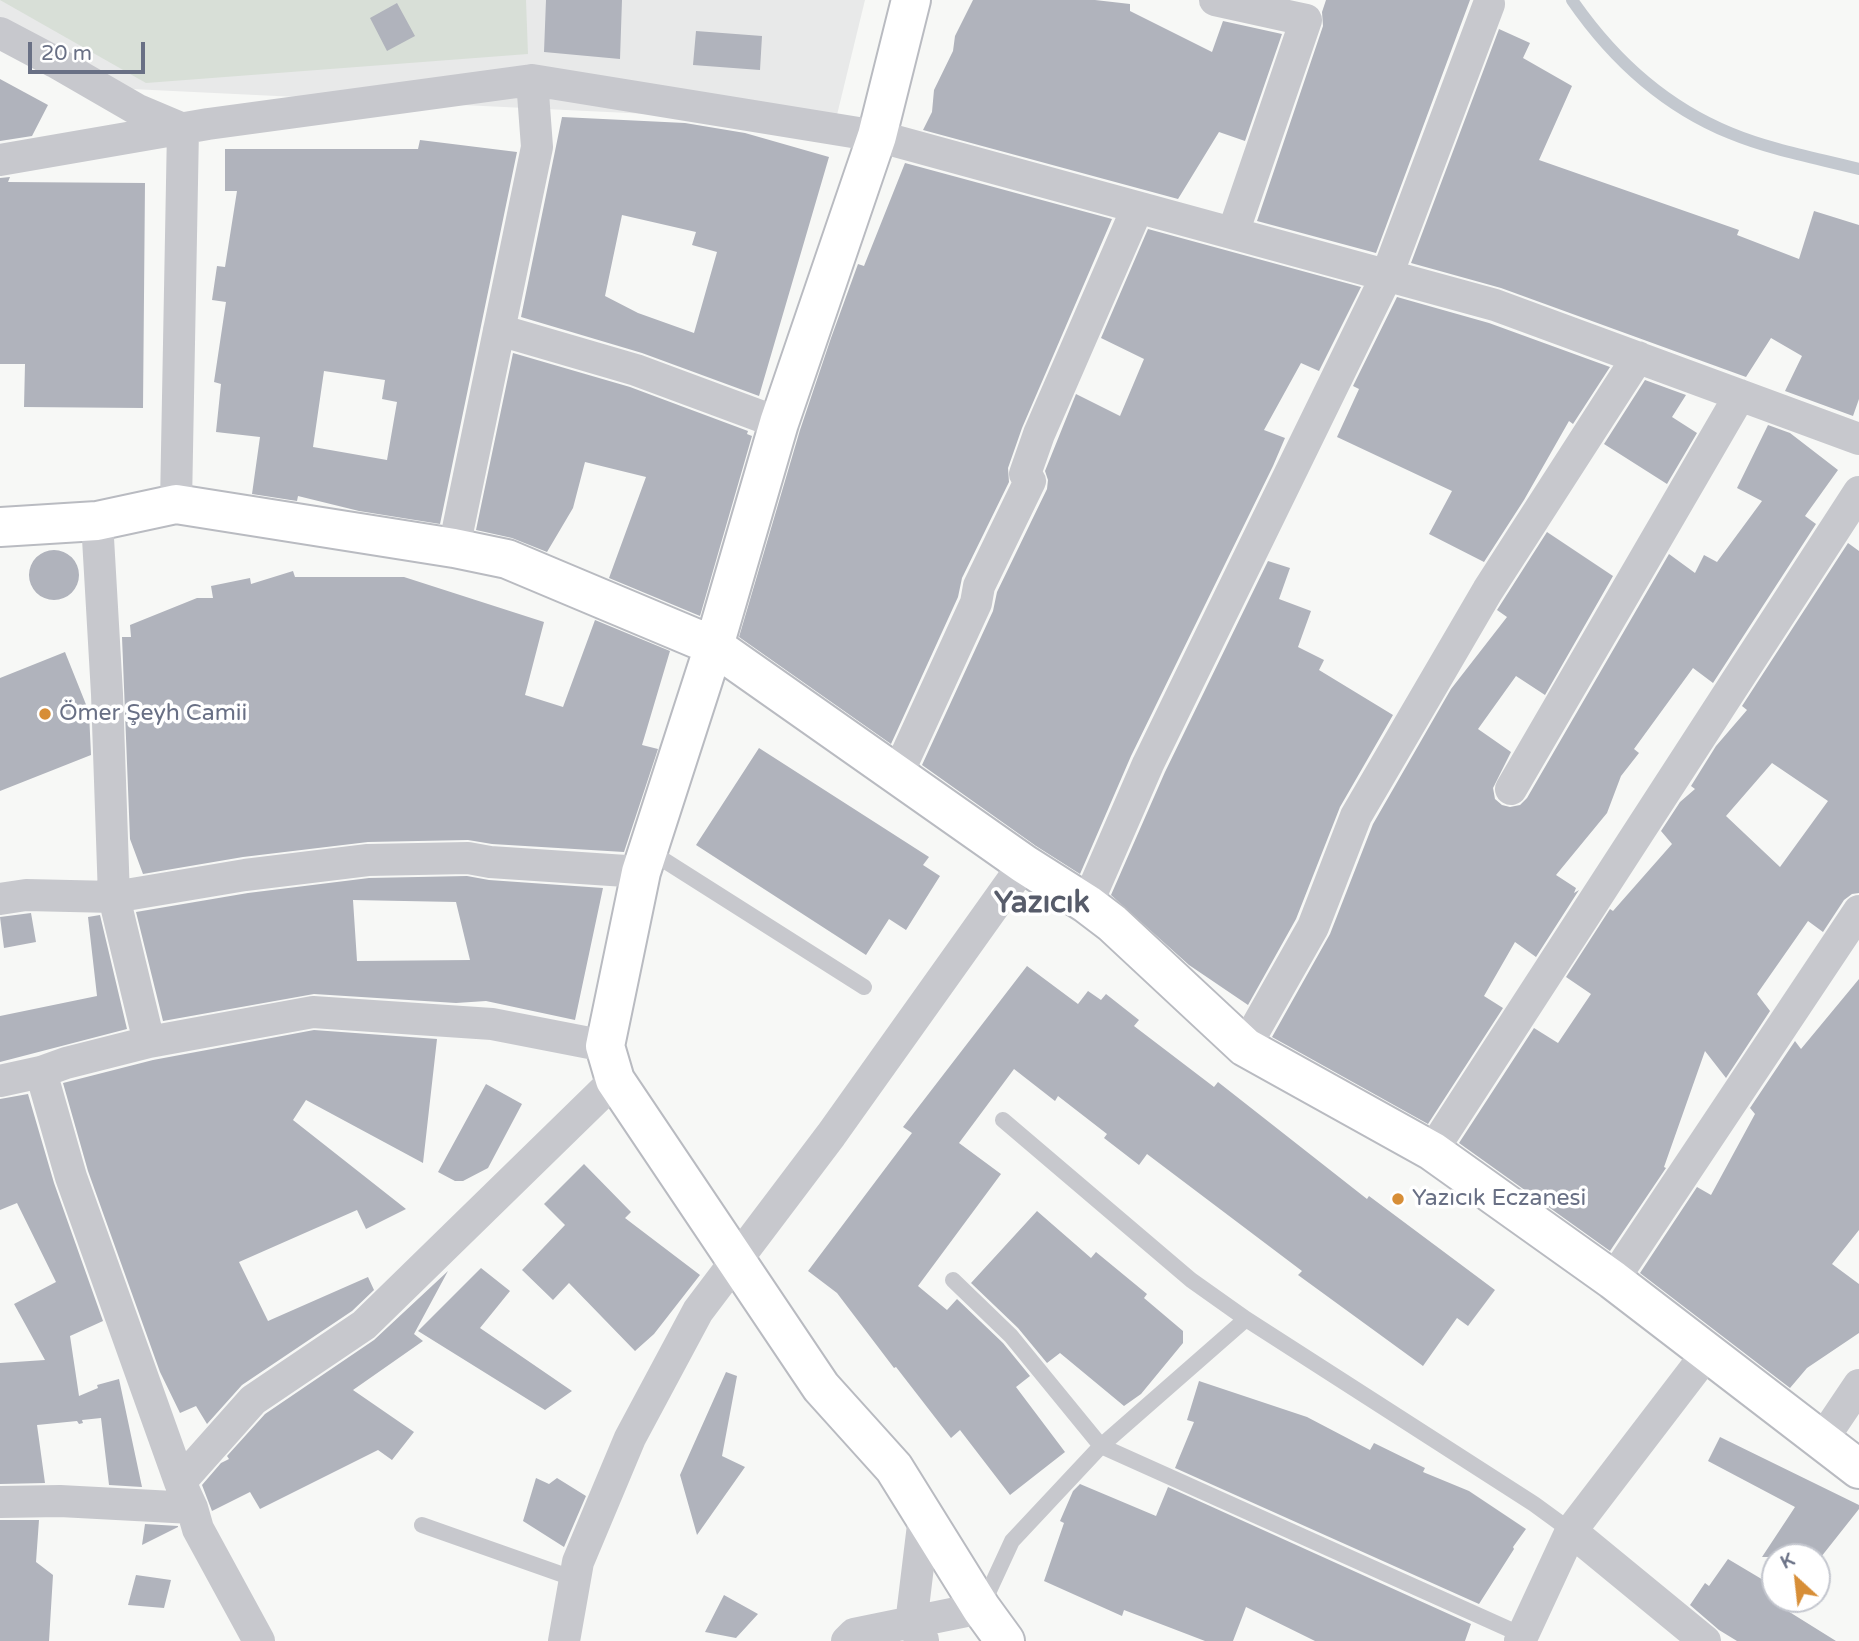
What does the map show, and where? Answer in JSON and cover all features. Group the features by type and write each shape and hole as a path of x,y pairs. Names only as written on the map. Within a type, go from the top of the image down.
{"street":[{"path":"186,1495 253,1400 365,1325 610,1063 645,861 714,646 779,423 877,136 911,0"},
{"path":"1215,0 1306,20 1233,233"},
{"path":"1087,904 1148,764 1387,275 1489,4"},
{"path":"0,33 138,110 183,128"},
{"path":"454,548 537,147 532,80"},
{"path":"0,160 183,128 532,80 877,136 1494,305 1859,439"},
{"path":"176,504 183,128"},
{"path":"897,775 976,603 979,586 1030,481 1025,474 1039,434 1137,209"},
{"path":"499,330 636,370 779,423"},
{"path":"1245,1047 1313,927 1356,816 1488,590 1638,357"},
{"path":"1511,789 1740,395"},
{"path":"1432,1151 1859,492"},
{"path":"0,527 97,521 176,504 454,548 507,559 714,646 1024,864 1087,904 1112,923 1245,1047 1432,1151 1614,1280 1859,1469"},
{"path":"97,521 107,694 114,897 149,1042"},
{"path":"0,899 26,895 114,897 245,875 368,860 468,858 490,862 645,861"},
{"path":"564,1641 578,1562 630,1437 698,1311 831,1135 1024,864"},
{"path":"1614,1280 1859,911"},
{"path":"0,1081 149,1042 313,1012 492,1024 610,1063 821,1387 894,1468 981,1608 1005,1641"},
{"path":"41,1072 71,1177 198,1529 258,1641"},
{"path":"1521,1638 1571,1531 1708,1352"},
{"path":"1822,1440 1859,1385"},
{"path":"0,1502 186,1495"},
{"path":"917,1632 924,1517"},
{"path":"1571,1531 1705,1641"},
{"path":"848,1641 854,1634 917,1632 981,1608"}],"lane":[{"path":"645,861 864,987"},
{"path":"1003,1120 1191,1280 1246,1319 1534,1504 1571,1531"},
{"path":"953,1280 1011,1336 1101,1446 1521,1638"},
{"path":"981,1608 1012,1541 1101,1446 1246,1319"},
{"path":"422,1525 575,1579"}],"shaded area":[{"path":"0,0 865,0 835,123 111,88 0,36"},
{"path":"0,0 526,0 528,54 146,83"}],"building":[{"path":"546,0 622,0 620,59 544,52"},
{"path":"973,0 1095,0 1130,4 1130,11 1212,52 1223,21 1282,34 1245,141 1219,132 1178,199 923,130 932,112 934,90 953,51 955,36"},
{"path":"1326,0 1470,0 1376,253 1257,221 1323,26 1322,12"},
{"path":"397,3 415,36 387,51 370,18"},
{"path":"1499,29 1530,43 1523,58 1572,86 1539,160 1739,230 1737,235 1799,259 1814,211 1859,225 1859,399 1853,416 1785,391 1802,356 1771,338 1746,377 1501,288 1411,263"},
{"path":"696,31 762,36 760,70 693,65"},
{"path":"0,79 48,105 32,136 0,141"},
{"path":"562,117 685,123 745,133 829,157 759,396 642,353 521,317","holes":["622,215 696,232 692,245 717,252 694,333 638,313 605,296"]},
{"path":"420,140 517,152 440,524 359,511 298,496 297,501 252,494 260,437 216,432 221,384 214,382 226,302 212,300 217,266 225,267 237,191 225,191 225,149 418,149","holes":["324,371 385,380 382,399 397,402 387,460 313,447"]},
{"path":"905,163 1112,219 1022,428 1008,468 1009,482 962,578 958,597 891,744 739,637 800,430 831,338 858,264 864,266"},
{"path":"10,177 8,182 145,183 143,408 24,407 25,364 0,364 0,178"},
{"path":"1148,229 1361,287 1319,371 1301,363 1264,430 1285,438 1131,756 1080,874 922,765 993,611 997,592 1047,489 1045,471 1076,394 1120,416 1144,359 1101,338"},
{"path":"1397,297 1489,323 1610,367 1573,424 1569,421 1524,500 1484,562 1429,534 1452,491 1337,437 1359,389 1353,386"},
{"path":"513,353 630,387 748,431 747,434 752,436 700,616 609,578 646,477 585,462 573,508 547,552 512,538 476,530"},
{"path":"1645,380 1686,395 1672,417 1697,433 1667,484 1604,444"},
{"path":"1768,425 1790,433 1838,470 1805,516 1816,524 1713,683 1693,668 1634,749 1639,753 1621,776 1607,813 1556,875 1576,888 1574,893 1579,890 1536,957 1515,942 1484,996 1503,1008 1428,1124 1272,1037 1330,934 1373,824 1451,689 1507,617 1497,610 1547,532 1613,576 1545,695 1516,676 1478,729 1511,752 1493,788 1495,799 1510,807 1520,805 1527,798 1669,554 1695,573 1704,555 1717,562 1762,501 1737,488"},
{"path":"1848,543 1859,551 1859,893 1844,900 1823,932 1808,921 1757,994 1770,1011 1726,1078 1705,1051 1664,1167 1666,1168 1610,1251 1459,1143 1534,1028 1558,1043 1591,994 1566,977 1610,909 1613,911 1672,844 1661,831 1680,802 1695,789 1691,786 1716,746 1747,710 1742,706","holes":["1772,763 1828,801 1780,867 1726,816"]},
{"path":"54,550 71,558 79,575 71,592 54,600 37,592 29,575 37,558"},
{"path":"1268,561 1290,568 1279,599 1311,611 1298,647 1324,660 1319,670 1393,715 1340,807 1296,919 1248,1005 1189,965 1111,895 1165,772"},
{"path":"293,571 295,577 404,577 544,622 525,695 563,707 595,620 670,651 642,745 658,749 624,852 492,844 468,840 368,842 243,857 143,874 130,839 122,637 131,637 130,625 197,598 213,598 211,586 250,578 251,584"},
{"name":"Ömer Şeyh Camii","path":"65,652 89,712 91,755 0,791 0,678"},
{"path":"759,748 929,857 923,865 940,876 906,930 889,919 866,955 696,845"},
{"path":"467,876 603,888 575,1020 486,1001 456,1003 314,994 163,1021 136,912 248,893 369,878","holes":["353,900 456,902 470,960 357,961"]},
{"path":"31,913 36,942 4,948 0,917"},
{"path":"100,915 127,1029 0,1062 0,1016 97,996 88,917"},
{"path":"1027,966 1078,1004 1088,991 1101,1000 1106,994 1139,1020 1134,1026 1214,1087 1218,1082 1367,1199 1369,1196 1495,1290 1468,1326 1457,1318 1423,1366 1298,1275 1302,1271 1147,1154 1139,1165 1104,1138 1107,1134 1058,1096 1055,1101 1014,1069 959,1143 1001,1174 918,1286 947,1310 957,1299 1003,1343 1030,1376 1016,1387 1065,1452 1010,1495 960,1430 951,1438 837,1293 808,1271 912,1133 903,1127"},
{"path":"1859,979 1859,1230 1832,1264 1859,1284 1859,1333 1807,1368 1790,1388 1640,1273 1697,1187 1711,1195 1755,1114 1750,1108 1795,1041 1801,1049"},
{"path":"314,1030 437,1039 423,1163 306,1100 293,1120 406,1209 366,1229 357,1210 239,1262 268,1321 368,1277 374,1290 352,1311 242,1385 207,1424 196,1406 180,1413 160,1372 88,1171 63,1083 153,1060"},
{"path":"486,1084 522,1104 488,1168 463,1181 455,1181 438,1172"},
{"path":"28,1094 54,1183 103,1321 70,1336 79,1396 98,1388 97,1385 119,1379 142,1487 109,1485 101,1418 82,1420 83,1423 79,1424 77,1421 37,1425 45,1483 0,1484 0,1363 45,1360 14,1304 56,1282 17,1203 0,1210 0,1099"},
{"path":"584,1164 631,1212 625,1218 700,1275 654,1334 635,1351 569,1283 553,1300 522,1270 565,1225 544,1204"},
{"path":"1037,1211 1091,1258 1096,1252 1147,1294 1144,1298 1183,1331 1183,1343 1141,1394 1124,1406 1060,1353 1047,1363 1018,1328 971,1283"},
{"path":"481,1268 510,1291 480,1328 572,1391 545,1410 418,1331"},
{"path":"448,1271 414,1334 423,1341 353,1390 414,1432 392,1460 378,1450 260,1509 250,1492 212,1511 202,1485 221,1463 229,1459 227,1456 265,1414 374,1340"},
{"path":"726,1372 737,1376 722,1456 745,1467 697,1535 680,1475"},
{"path":"1199,1381 1307,1417 1370,1450 1374,1443 1425,1468 1423,1472 1469,1491 1526,1529 1479,1604 1175,1468 1194,1422 1187,1420"},
{"path":"1720,1437 1859,1505 1859,1509 1831,1544 1771,1543 1795,1507 1708,1461"},
{"path":"536,1478 549,1484 557,1478 586,1496 564,1547 523,1521"},
{"path":"1080,1484 1156,1516 1168,1487 1471,1624 1465,1641 1315,1641 1246,1607 1233,1641 1205,1641 1124,1610 1122,1616 1044,1581 1064,1523 1060,1521 1073,1491"},
{"path":"0,1520 39,1520 36,1562 53,1575 49,1641 0,1641"},
{"path":"145,1524 178,1526 178,1527 142,1545"},
{"path":"1728,1559 1761,1579 1761,1613 1791,1613 1836,1641 1737,1641 1719,1630 1690,1605 1705,1583 1709,1586"},
{"path":"136,1575 171,1580 164,1608 128,1605"},
{"path":"724,1595 758,1614 736,1638 705,1632"}],"waterway":[{"path":"1572,0 1622,60 1641,78 1683,109 1746,139 1859,169"}],"place":[{"name":"Ömer Şeyh Camii","path":"45,714"},
{"name":"Yazıcık Eczanesi","path":"1398,1199"}],"district":[{"name":"Yazıcık","path":"1042,904"}]}
